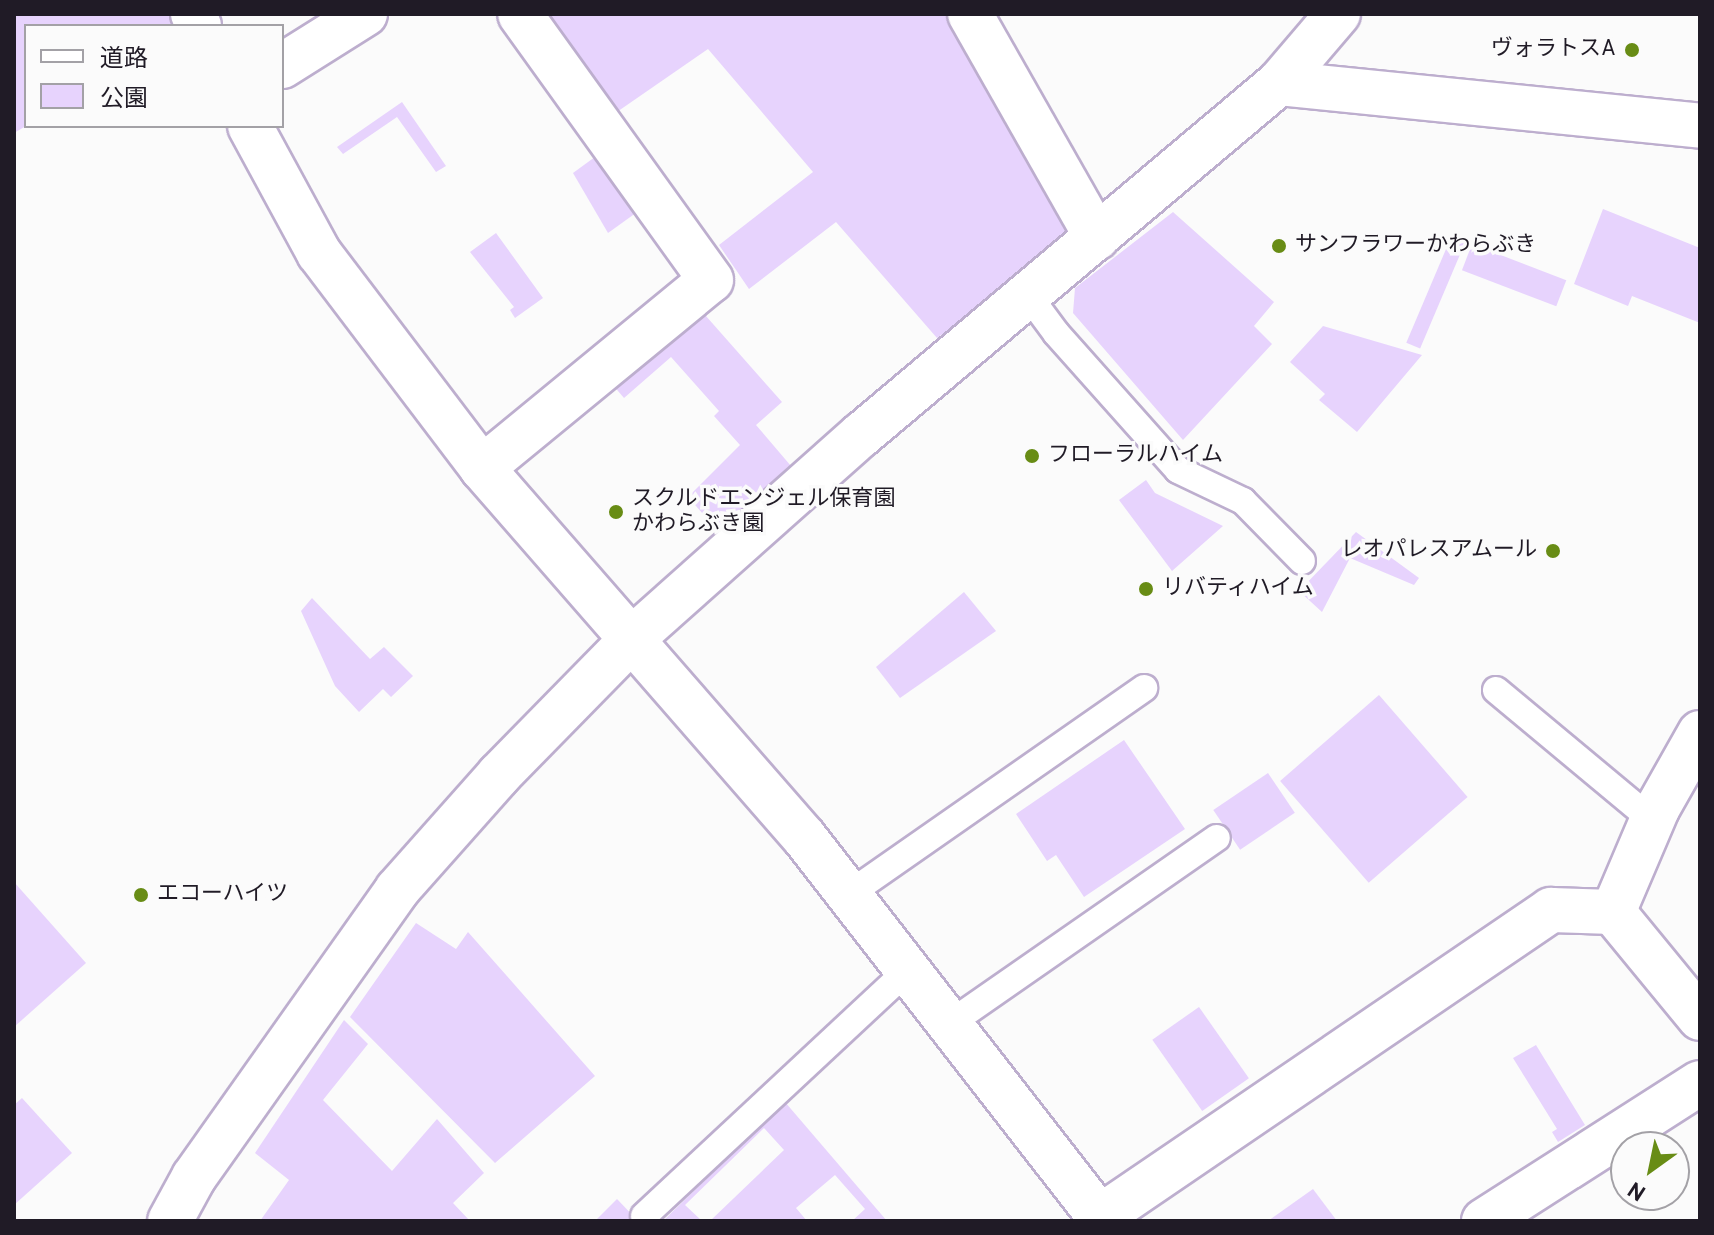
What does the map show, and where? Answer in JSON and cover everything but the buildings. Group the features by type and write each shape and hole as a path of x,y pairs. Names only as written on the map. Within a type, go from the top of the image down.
{"street":[{"path":"284,65 365,14"},
{"path":"482,468 711,280 520,14"},
{"path":"970,14 1097,238"},
{"path":"170,1221 194,1177 397,890 499,775 634,637 1028,295 1279,83 1338,14"},
{"path":"1279,83 1700,126"},
{"path":"251,128 319,253 482,468 634,637 849,894 1102,1219 1551,910 1613,912 1700,1018"},
{"path":"1613,912 1653,821 1700,733"},
{"path":"1484,1221 1700,1083"}],"lane":[{"path":"1028,295 1056,333 1178,470 1243,501 1302,561"},
{"path":"849,894 1144,688"},
{"path":"1496,690 1653,821"},
{"path":"949,1024 1217,838"},
{"path":"644,1216 908,970"}],"green space":[{"path":"14,14 171,14 176,24 24,24 24,127 14,133"},
{"path":"544,14 947,14 1075,239 937,338 836,222 749,289 719,245 813,172 708,49 614,114"},
{"path":"402,102 446,166 436,172 397,117 343,154 337,147"},
{"path":"599,154 640,210 608,233 573,173"},
{"path":"1603,209 1700,248 1700,323 1632,296 1628,306 1574,284"},
{"path":"1173,212 1274,302 1254,326 1272,344 1183,440 1073,313 1075,288"},
{"path":"496,233 543,298 515,318 510,310 514,307 470,252"},
{"path":"1452,235 1466,241 1420,349 1406,343"},
{"path":"1472,244 1566,280 1556,306 1462,270"},
{"path":"698,307 782,402 756,425 791,466 718,531 688,497 740,445 714,416 719,411 671,357 624,398 612,384"},
{"path":"1323,326 1422,355 1357,432 1319,400 1325,394 1290,362"},
{"path":"1146,480 1155,493 1223,526 1172,571 1119,500"},
{"path":"1356,532 1419,578 1414,585 1350,558 1322,612 1299,591"},
{"path":"964,592 996,631 900,698 876,667"},
{"path":"312,598 370,659 384,647 413,676 391,697 383,689 359,712 335,686 301,611"},
{"path":"1379,695 1468,797 1369,883 1280,781"},
{"path":"1124,740 1185,829 1084,897 1056,855 1047,861 1016,814"},
{"path":"1268,773 1295,813 1240,850 1213,810"},
{"path":"14,882 86,963 14,1027"},
{"path":"416,923 456,949 468,932 595,1076 495,1163 350,1017"},
{"path":"1199,1007 1249,1078 1202,1111 1152,1040"},
{"path":"344,1020 368,1044 323,1100 392,1171 437,1119 484,1173 453,1203 470,1221 260,1221 289,1180 255,1153"},
{"path":"1536,1045 1585,1125 1558,1142 1552,1132 1557,1129 1513,1058"},
{"path":"22,1098 72,1153 14,1205 14,1105"},
{"path":"785,1102 887,1221 852,1221 865,1209 835,1175 796,1208 807,1221 710,1221 784,1150 764,1128 685,1205 702,1221 663,1221"},
{"path":"1313,1189 1337,1221 1268,1221"},
{"path":"617,1199 638,1221 595,1221"}],"place":[{"name":"ヴォラトスA","path":"1632,50"},
{"name":"サンフラワーかわらぶき","path":"1279,246"},
{"name":"フローラルハイム","path":"1032,456"},
{"name":"スクルドエンジェル保育園 かわらぶき園","path":"616,512"},
{"name":"レオパレスアムール","path":"1553,551"},
{"name":"リバティハイム","path":"1146,589"},
{"name":"エコーハイツ","path":"141,895"}]}
